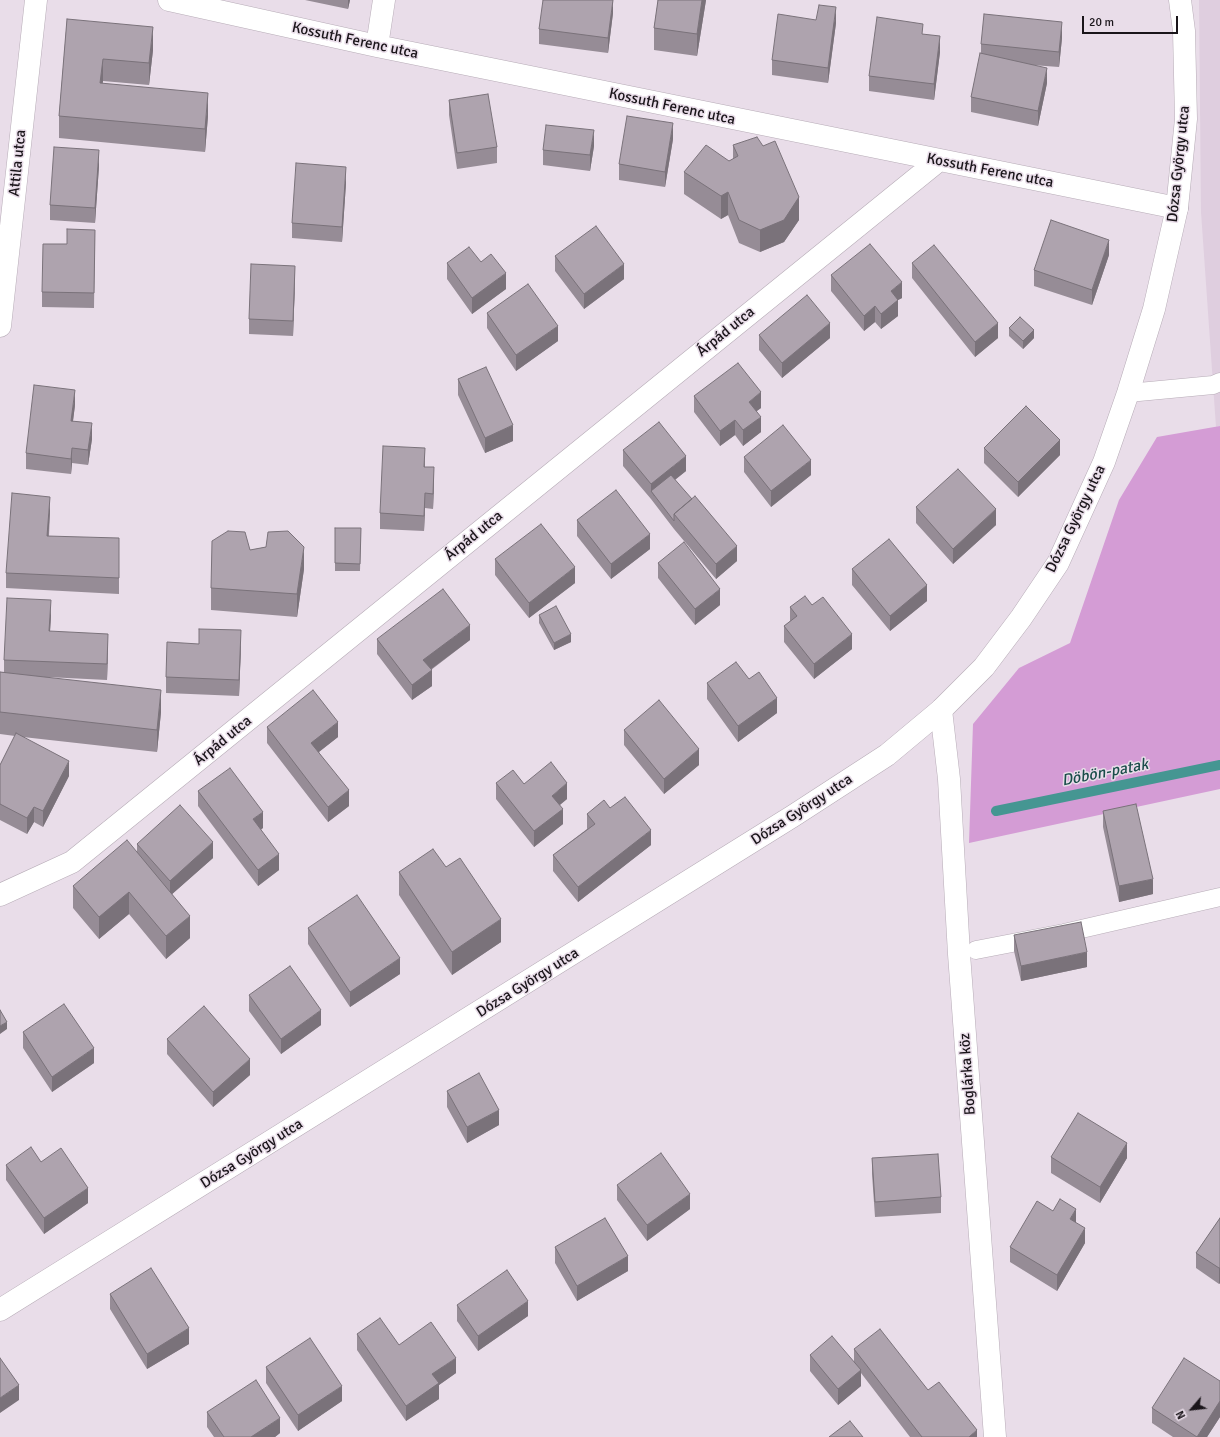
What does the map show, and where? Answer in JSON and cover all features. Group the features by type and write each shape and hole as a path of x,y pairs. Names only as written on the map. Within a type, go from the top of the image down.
{"street":[{"name":"Attila utca","path":"0,326 36,0"},
{"name":"Kossuth Ferenc utca","path":"168,0 377,46 938,161 1177,208"},
{"path":"377,46 384,0"},
{"name":"Dózsa György utca","path":"0,1310 793,816 887,755 941,710 984,667 1021,618 1058,563 1104,462 1128,394 1154,309 1177,208 1186,119 1184,31 1180,0"},
{"name":"Árpád utca","path":"0,895 72,862 938,161"},
{"name":"Boglárka köz","path":"941,710 949,779 959,954 995,1437"}],"lane":[{"path":"1128,394 1213,385 1220,382"},
{"path":"976,950 1064,933 1220,897"}],"shaded area":[{"path":"1199,0 1220,0 1220,426 1216,427 1201,212"},
{"path":"1220,426 1220,789 969,843 973,724 1019,668 1070,643 1119,500 1157,437"}],"building":[{"path":"543,0 613,0 608,38 539,29"},
{"path":"658,0 702,0 697,34 654,28"},
{"path":"819,5 836,7 828,68 772,60 778,14 816,20"},
{"path":"984,14 1062,22 1059,52 981,44"},
{"path":"877,17 923,24 922,34 940,36 934,84 869,76"},
{"path":"67,19 153,27 149,63 103,59 100,83 208,93 205,129 59,116"},
{"path":"980,53 1047,68 1038,111 971,97"},
{"path":"488,94 497,147 457,153 449,100"},
{"path":"627,116 673,123 665,172 619,164"},
{"path":"546,125 594,130 590,155 543,150"},
{"path":"757,137 763,146 775,141 799,197 784,220 760,230 739,220 728,192 721,196 684,172 706,145 729,161 738,156 733,145"},
{"path":"54,147 99,150 95,208 50,205"},
{"path":"296,163 346,167 342,227 292,223"},
{"path":"1051,220 1109,240 1092,290 1034,270"},
{"path":"596,226 624,264 584,294 555,256"},
{"path":"67,229 95,230 94,293 42,292 43,244 67,244"},
{"path":"870,244 902,282 891,291 898,300 881,314 875,306 864,316 831,275"},
{"path":"934,245 998,323 975,342 912,263"},
{"path":"469,247 481,262 491,254 506,273 472,298 447,263"},
{"path":"251,264 295,266 293,321 249,319"},
{"path":"528,284 558,326 516,355 487,313"},
{"path":"807,295 830,323 782,363 759,335"},
{"path":"1020,317 1034,330 1023,341 1009,328"},
{"path":"738,363 761,392 749,402 761,417 743,430 735,420 720,431 694,396"},
{"path":"486,367 513,425 485,438 458,379"},
{"path":"34,385 75,390 71,421 92,423 88,450 72,448 71,459 26,453"},
{"path":"1026,406 1060,440 1018,482 984,448"},
{"path":"659,422 686,456 651,484 623,450"},
{"path":"783,425 811,460 771,491 744,457"},
{"path":"383,446 425,448 424,467 434,467 433,494 425,493 424,516 380,513"},
{"path":"958,469 996,509 953,549 916,507"},
{"path":"671,475 692,499 674,514 674,521 651,491"},
{"path":"616,490 650,534 611,564 577,520"},
{"path":"12,493 50,497 47,536 119,538 119,578 6,573"},
{"path":"695,496 737,546 716,564 674,514"},
{"path":"541,524 575,567 529,603 495,559"},
{"path":"335,528 361,528 360,564 335,563"},
{"path":"228,531 245,532 250,550 266,547 268,532 288,531 304,547 297,594 211,588 212,541"},
{"path":"889,539 927,585 890,616 852,569"},
{"path":"684,542 720,589 695,609 658,563"},
{"path":"443,589 470,625 423,660 432,670 412,685 377,639"},
{"path":"805,596 812,605 823,597 852,634 814,664 784,626 797,616 790,607"},
{"path":"7,598 51,600 49,631 108,634 107,664 4,660"},
{"path":"556,606 571,634 554,643 539,615"},
{"path":"199,629 241,630 239,680 166,677 167,642 199,644"},
{"path":"736,662 749,679 759,672 777,698 738,726 707,683"},
{"path":"0,672 161,690 157,730 0,712"},
{"path":"313,690 338,722 311,743 349,790 328,807 267,727"},
{"path":"659,700 699,749 664,779 624,730"},
{"path":"16,733 69,761 43,811 34,807 27,818 0,804 0,765"},
{"path":"551,762 567,783 552,796 563,809 534,831 496,783 513,770 524,784"},
{"path":"230,768 263,812 253,819 279,854 258,870 198,791"},
{"path":"625,797 651,830 578,887 553,855 595,824 587,814 604,800 610,808"},
{"path":"1136,804 1153,879 1119,886 1103,811"},
{"path":"180,805 213,842 170,881 137,844"},
{"path":"127,840 190,916 166,936 129,892 99,917 73,886"},
{"path":"433,849 446,867 460,858 501,919 452,952 399,872"},
{"path":"357,895 400,958 350,992 308,928"},
{"path":"1081,922 1087,952 1021,966 1014,935"},
{"path":"290,966 321,1010 281,1039 249,995"},
{"path":"64,1004 94,1048 52,1077 23,1032"},
{"path":"204,1006 250,1059 213,1092 167,1039"},
{"path":"0,1010 7,1022 0,1026"},
{"path":"479,1073 499,1110 467,1127 447,1091"},
{"path":"1078,1113 1127,1143 1100,1187 1051,1157"},
{"path":"31,1147 41,1162 61,1148 88,1188 44,1218 6,1165"},
{"path":"661,1153 690,1194 647,1225 617,1185"},
{"path":"938,1154 941,1197 875,1202 872,1158"},
{"path":"1060,1199 1076,1209 1070,1219 1085,1228 1057,1275 1010,1247 1037,1201 1053,1211"},
{"path":"605,1218 628,1256 577,1286 555,1247"},
{"path":"1220,1218 1220,1268 1219,1268 1196,1253"},
{"path":"151,1268 189,1328 147,1354 110,1294"},
{"path":"507,1270 528,1301 478,1336 457,1305"},
{"path":"380,1318 399,1345 431,1322 456,1358 432,1374 439,1383 406,1406 357,1334"},
{"path":"880,1329 928,1390 939,1382 977,1430 969,1437 922,1437 854,1349"},
{"path":"832,1336 861,1370 838,1389 810,1355"},
{"path":"310,1338 342,1386 298,1415 266,1367"},
{"path":"0,1358 19,1385 0,1398"},
{"path":"1184,1358 1220,1381 1220,1401 1197,1437 1152,1408"},
{"path":"256,1380 280,1418 251,1437 224,1437 207,1412"},
{"path":"850,1421 863,1437 829,1437"}],"waterway":[{"name":"Döbön-patak","path":"996,811 1220,765"}]}
